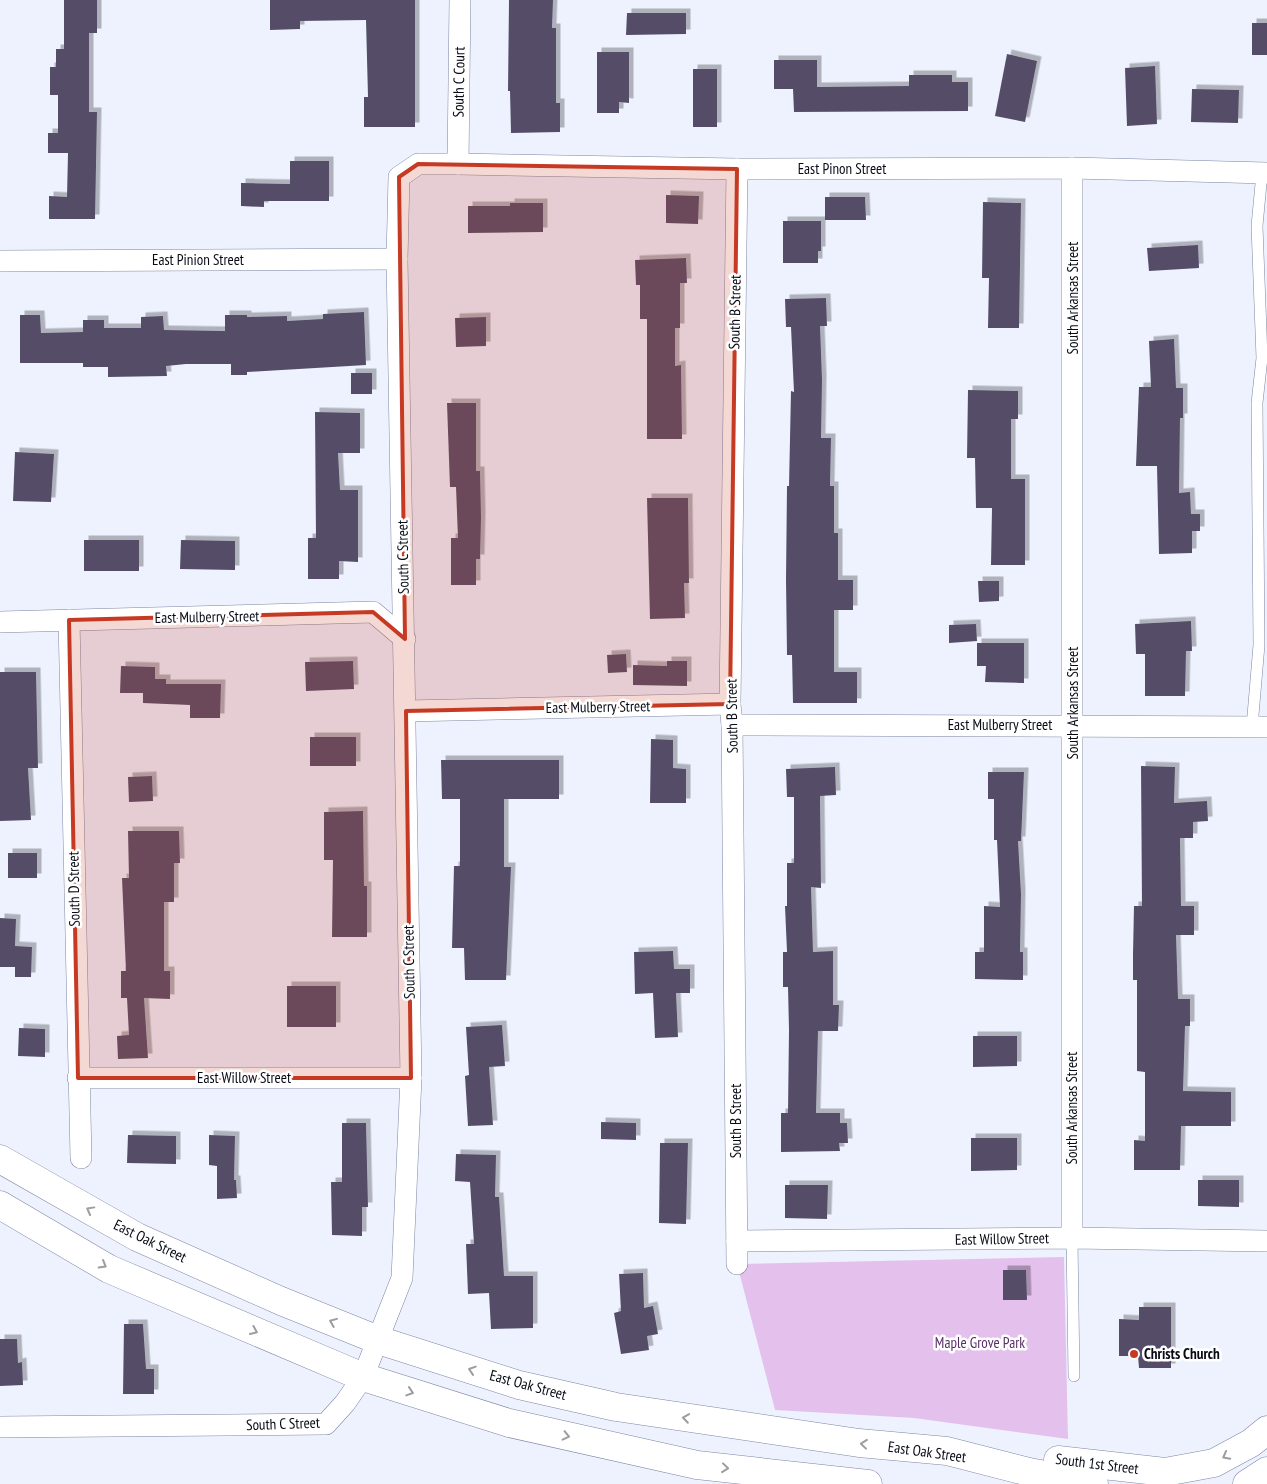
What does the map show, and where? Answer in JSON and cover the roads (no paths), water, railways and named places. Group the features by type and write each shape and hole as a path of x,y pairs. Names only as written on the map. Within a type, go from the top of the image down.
{"street":[{"name":"South C Court","path":"458,164 460,0"},
{"name":"East Pinon Street","path":"418,164 737,169 1072,168 1264,173"},
{"name":"South C Street","path":"0,1427 326,1424 345,1403 363,1377 402,1278 411,1078 405,639 397,260 399,176 418,164"},
{"name":"South Arkansas Street","path":"1072,168 1072,1238"},
{"name":"South B Street","path":"737,169 730,704 732,725 737,1264"},
{"name":"East Pinion Street","path":"0,261 397,260"},
{"name":"East Mulberry Street","path":"0,622 374,612 405,639"},
{"name":"South D Street","path":"69,620 81,1158"},
{"name":"East Mulberry Street","path":"406,712 730,704"},
{"name":"East Mulberry Street","path":"732,725 1260,727"},
{"name":"East Willow Street","path":"78,1078 411,1078"},
{"name":"East Oak Street","path":"0,1159 138,1237 280,1301 378,1340 519,1385 616,1407 859,1443 947,1452 1029,1472 1094,1484"},
{"path":"0,1205 109,1269 363,1377 508,1423 696,1465 868,1484"},
{"name":"East Willow Street","path":"736,1241 1072,1238 1267,1242"},
{"name":"South 1st Street","path":"947,1452 1036,1456 1165,1472 1214,1463 1251,1443 1267,1430"},
{"path":"1247,1484 1267,1470"}],"lane":[{"path":"1260,727 1257,403 1262,358 1257,226 1264,173"},
{"path":"1072,1238 1074,1376"}],"place":[{"name":"Christs Church","path":"1134,1354"}],"park label":[{"name":"Maple Grove Park","path":"980,1343"}]}
